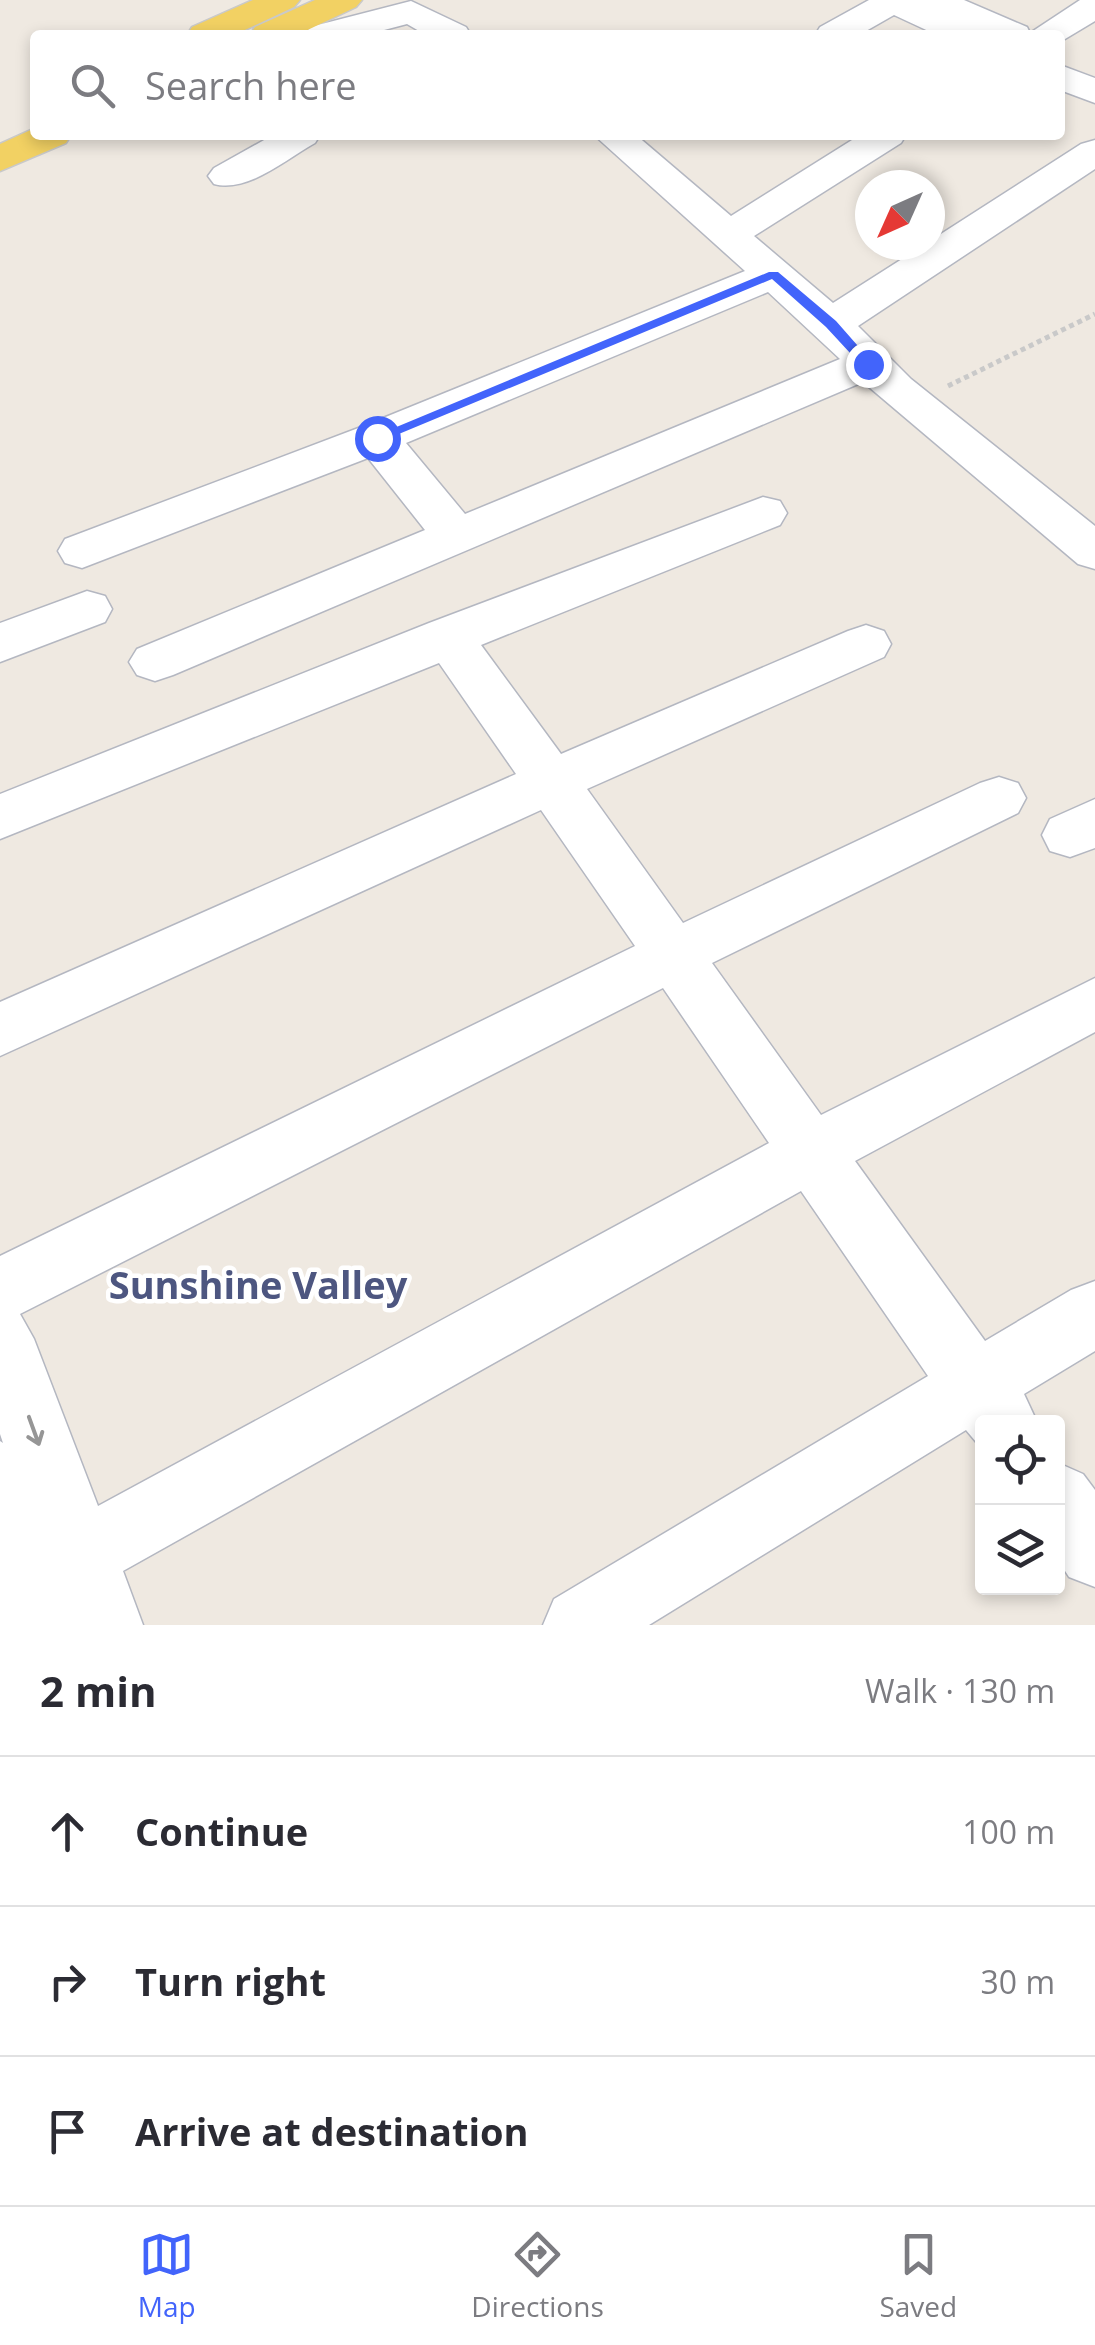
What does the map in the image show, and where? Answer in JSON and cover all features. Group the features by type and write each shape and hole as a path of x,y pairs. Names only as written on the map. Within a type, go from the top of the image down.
{"main road":[{"path":"216,30 282,0"},
{"path":"279,30 344,0"},
{"path":"0,129 30,115"},
{"path":"0,159 41,140"}],"street":[{"path":"934,0 1003,30"},
{"path":"842,30 892,1 956,30"},
{"path":"1055,30 1095,6"},
{"path":"342,30 411,12 444,30"},
{"path":"1065,57 1095,71"},
{"path":"1065,78 1095,92"},
{"path":"228,176 292,140"},
{"path":"632,140 728,235 831,324 868,364 1095,552"},
{"path":"728,235 879,140"},
{"path":"831,324 1095,152"},
{"path":"82,551 377,438 774,274"},
{"path":"155,662 868,364"},
{"path":"377,438 456,537"},
{"path":"0,817 762,513"},
{"path":"0,643 87,609"},
{"path":"447,636 676,954 810,1153 988,1403"},
{"path":"0,1030 866,644"},
{"path":"0,1290 999,798"},
{"path":"42,1590 810,1153 1095,1002"},
{"path":"580,1625 988,1403 1095,1312"},
{"path":"0,1340 42,1590"},
{"path":"0,1477 42,1590 106,1625"},
{"path":"1062,1505 1095,1552"}],"path":[{"path":"913,404 1011,352 1095,314"}],"district":[{"name":"Sunshine Valley","path":"258,1284"}],"route":[{"path":"377,438 774,274 831,324 868,364"}]}
